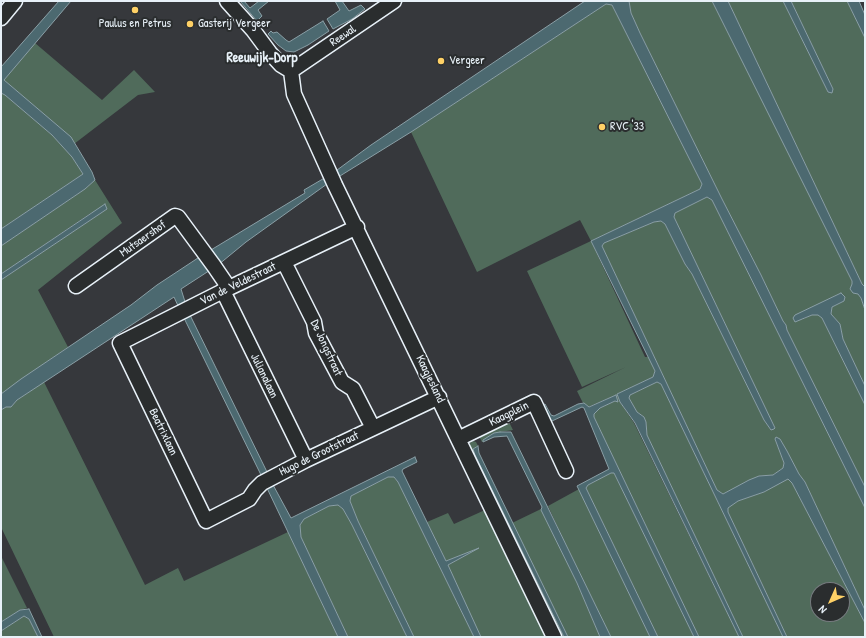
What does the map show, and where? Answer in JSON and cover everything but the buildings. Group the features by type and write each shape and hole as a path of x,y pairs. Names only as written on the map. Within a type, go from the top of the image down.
{"street":[{"path":"1,18 16,1"},
{"path":"227,1 253,30 270,53 281,65 291,71"},
{"name":"Reewal","path":"291,71 394,1"},
{"name":"Kaagjesland","path":"291,71 294,94 329,170 554,637"},
{"name":"Mutsaershof","path":"76,286 175,216 178,217 214,266 226,290"},
{"name":"Van de Veldestraat","path":"120,344 193,306 357,227"},
{"name":"De Jongstraat","path":"284,262 314,322 316,332 342,382 353,389 373,428"},
{"name":"Julianalaan","path":"226,290 306,460"},
{"name":"Beatrixlaan","path":"120,344 206,521"},
{"name":"Hugo de Grootstraat","path":"206,521 248,499 255,490 268,480 306,460 439,397"},
{"name":"Kaagplein","path":"458,439 534,402 566,471"}],"green space":[{"path":"629,1 712,1 766,107 852,281 852,284 861,298 865,310 865,386 843,339 840,324 831,314 832,307 844,301 845,297 841,293 829,299 801,320 818,314 822,318 865,405 865,487 640,33 631,13"},
{"path":"728,1 783,1 828,92 833,89 791,1 847,1 865,38 865,287 862,284"},
{"path":"606,4 612,5 702,184 700,189 591,241 580,220 477,272 411,132"},
{"path":"35,43 102,100 134,70 155,92 138,95 74,144 70,137 4,80"},
{"path":"1,93 52,135 72,157 83,174 1,229"},
{"path":"95,180 122,223 38,290 68,347 1,394 1,280 107,209 91,213 1,274 1,246 85,189"},
{"path":"707,197 712,200 865,508 865,610 805,482 780,439 775,439 784,463 783,468 773,475 759,476 723,494 717,490 602,246 604,243 654,222 661,221 665,224 685,264 692,274 764,420 771,430 775,428 674,217 675,213"},
{"path":"591,241 645,357 649,357 655,371 653,377 617,394 620,402 634,423 739,637 699,637 594,417 596,410 615,401 616,395 588,407 583,403 577,391 626,367 582,387 527,271"},
{"path":"44,382 145,585 178,568 184,581 288,532 338,637 54,637 1,527 1,410 6,407 11,407 17,400"},
{"path":"657,382 661,384 783,637 743,637 647,435 644,417 637,412 629,398 630,395"},
{"path":"505,423 510,424 513,430 500,432 482,442 479,436"},
{"path":"473,441 476,442 478,446 473,449 475,455 564,637 558,637 468,450 469,444"},
{"path":"611,473 614,473 694,637 658,637 586,488 588,485"},
{"path":"388,477 394,477 398,482 474,637 414,637 358,521 350,501 351,496"},
{"path":"788,479 792,483 844,582 810,582 810,622 850,622 850,594 865,623 865,637 787,637 728,512 728,507 738,501 764,492"},
{"path":"579,489 650,637 611,637 566,545 548,506"},
{"path":"338,505 343,509 352,525 407,637 348,637 301,537 300,525 304,519 329,506"},
{"path":"541,509 577,583 600,637 568,637 512,523"},
{"path":"485,510 546,636 545,637 481,637 468,612 448,565 475,550 446,561 427,522 448,513 454,524"},
{"path":"1,556 27,608 20,610 1,622"},
{"path":"24,616 29,619 38,637 1,637 1,631"}],"water":[{"path":"59,1 71,1 4,80 71,137 92,172 95,180 85,189 1,246 1,229 83,174 72,157 52,135 1,93 1,67"},
{"path":"240,1 244,1 250,8 259,1 269,1 258,10 262,16 257,21"},
{"path":"335,1 342,1 349,11 361,5 365,9 352,19 333,29 327,19 340,10"},
{"path":"585,1 629,1 631,13 640,33 865,487 865,508 712,200 707,197 675,213 674,217 775,428 774,429 771,430 764,420 692,274 685,264 665,224 661,221 654,222 604,243 602,246 717,490 723,494 749,480 759,476 773,475 783,468 784,463 775,439 776,437 780,439 805,482 865,610 865,623 850,594 850,582 844,582 792,483 788,479 764,492 738,501 728,508 728,512 787,637 783,637 661,384 657,382 630,395 629,398 637,412 644,417 647,435 743,637 739,637 635,423 620,402 617,394 653,377 655,371 591,241 700,189 702,184 612,5 606,4 411,132 327,184 246,242 218,265 181,289 186,305 179,308 174,297 17,400 11,407 6,407 1,410 1,394 21,379 201,256 305,193 304,190 333,173 371,145"},
{"path":"712,1 728,1 862,284 865,287 865,310 861,298 850,289 852,281"},
{"path":"783,1 791,1 833,89 832,93 828,92"},
{"path":"847,1 859,1 865,15 865,38"},
{"path":"323,21 329,31 308,45 294,52 286,51 268,34 271,31 273,33 277,32 289,42"},
{"path":"105,204 107,209 1,280 1,274"},
{"path":"841,293 845,297 844,301 832,307 831,314 840,324 843,339 865,386 865,405 822,318 818,315 812,315 795,322 793,318 795,315"},
{"path":"189,313 269,476 263,479 183,316"},
{"path":"616,395 618,402 615,401 600,408 594,414 594,417 699,637 694,637 614,473 611,473 588,485 586,488 658,637 650,637 577,486 609,469 584,408 582,407 552,421 549,420 542,405 545,404 551,415 554,416 578,404 584,403 589,407"},
{"path":"511,432 611,637 600,637 577,583 541,510 542,507 507,436 494,437 483,442 483,440 494,433"},
{"path":"478,446 479,453 568,637 564,637 475,455 473,449"},
{"path":"415,457 417,462 403,469 402,471 446,561 479,548 448,565 481,637 474,637 398,482 394,477 388,477 351,496 350,501 358,521 414,637 407,637 352,525 343,509 338,505 329,506 304,519 300,525 301,537 348,637 338,637 266,486 272,483 291,518"},
{"path":"29,609 42,637 38,637 29,619 24,616 1,631 1,622 20,610"}],"place":[{"name":"Paulus en Petrus","path":"135,10"},
{"name":"Gasterij Vergeer","path":"190,24"},
{"name":"Vergeer","path":"441,61"},
{"name":"RVC '33","path":"602,127"}],"district":[{"name":"Reeuwijk-Dorp","path":"262,58"}]}
